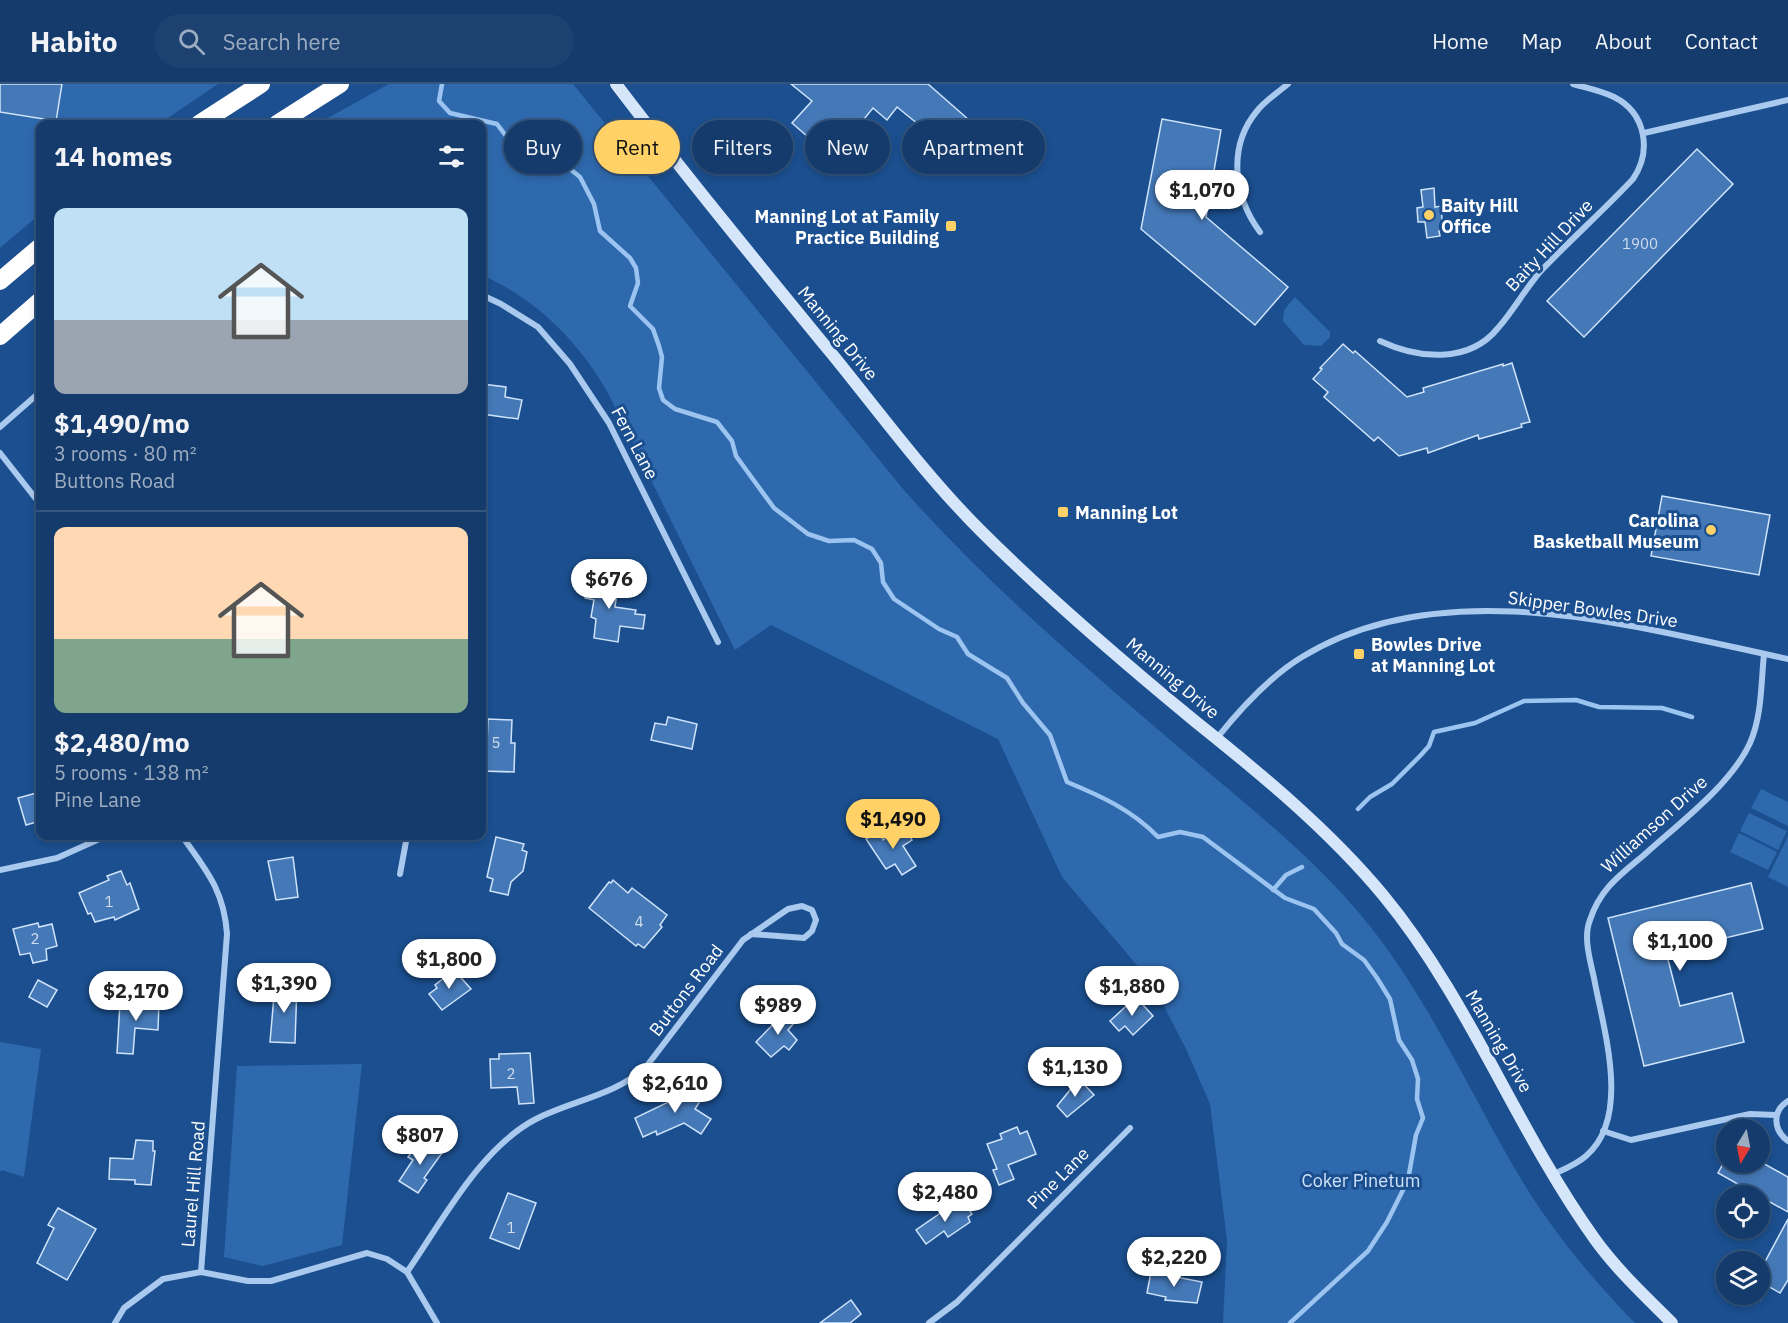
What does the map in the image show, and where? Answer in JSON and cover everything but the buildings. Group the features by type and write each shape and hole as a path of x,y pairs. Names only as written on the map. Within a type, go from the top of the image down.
{"highway":[{"path":"205,120 261,84"},
{"path":"284,120 340,84"},
{"path":"0,281 36,250"},
{"path":"0,336 36,304"}],"street":[{"name":"Manning Drive","path":"616,84 697,190 922,465 978,528 1085,627 1306,816 1348,856 1383,895 1456,999 1554,1174 1597,1242 1672,1323"},
{"path":"1260,232 1241,198 1236,173 1238,159 1244,135 1254,114 1288,84"},
{"path":"1573,84 1607,94 1624,104 1638,120 1644,133 1788,100"},
{"name":"Baity Hill Drive","path":"1380,341 1402,351 1432,356 1459,352 1487,340 1540,273 1633,179 1641,164 1644,133"},
{"name":"Fern Lane","path":"486,298 501,304 538,327 570,364 609,423 718,642"},
{"path":"0,427 36,396"},
{"path":"0,453 36,499"},
{"name":"Skipper Bowles Drive","path":"1217,738 1260,690 1301,658 1350,633 1395,619 1476,610 1524,611 1585,620 1788,659"},
{"name":"Williamson Drive","path":"1554,1174 1586,1156 1596,1146 1611,1102 1612,1080 1588,950 1588,922 1601,894 1608,886 1705,801 1750,742 1759,705 1764,654"},
{"path":"0,870 57,858 97,840"},
{"name":"Laurel Hill Road","path":"185,840 214,881 222,899 227,934 201,1272 248,1281 271,1281 367,1253 387,1259 407,1272"},
{"path":"400,874 406,840"},
{"name":"Buttons Road","path":"407,1272 455,1202 509,1137 536,1119 615,1089 633,1079 646,1067 743,940 751,934 788,909 802,906 812,910 816,920 812,931 804,938 751,934"},
{"path":"1788,1101 1776,1115 1778,1130 1788,1141"},
{"path":"1603,1131 1620,1139 1631,1140 1750,1114 1776,1115"},
{"name":"Pine Lane","path":"928,1323 957,1302 1130,1128"},
{"path":"116,1323 124,1308 163,1279 201,1272"},
{"path":"407,1272 436,1323"}],"green space":[{"path":"0,84 218,84 165,120 36,120 36,217 0,248"},
{"name":"Coker Pinetum","path":"389,84 573,84 602,120 594,120 594,174 646,174 903,489 935,524 1003,592 1074,656 1297,849 1360,914 1385,946 1429,1014 1529,1192 1579,1260 1635,1323 1223,1323 1227,1241 1210,1104 1186,1049 1152,983 1062,877 998,739 771,625 735,650 608,393 596,374 569,339 554,324 521,297 486,277 486,120 324,120"},
{"path":"1295,297 1330,332 1330,337 1321,346 1304,345 1283,321 1284,310"},
{"path":"1761,789 1788,802 1788,826 1751,808"},
{"path":"1749,813 1787,831 1778,850 1740,831"},
{"path":"1739,833 1777,852 1768,870 1730,852"},
{"path":"1788,836 1788,887 1768,877"},
{"path":"0,1042 41,1049 24,1177 2,1170 0,1172"},
{"path":"362,1064 342,1245 263,1266 224,1257 237,1066"}],"waterway":[{"path":"442,84 439,101 450,113 480,120"},
{"path":"486,121 497,124 515,148 525,152 537,150 555,157 580,177 594,204 600,231 630,258 636,268 638,283 630,306 653,329 659,346 662,357 659,388 663,400 675,409 717,422 732,441 736,456 774,508 808,534 829,541 854,540 872,549 881,563 883,582 894,599 939,629 957,637 968,654 1007,678 1023,703 1050,735 1067,782 1116,805 1138,819 1158,837 1180,832 1203,837 1285,898 1314,909 1336,933 1342,944 1364,960 1377,978 1390,999 1399,1040 1412,1060 1418,1079 1417,1099 1423,1118 1416,1135 1408,1180 1387,1222 1368,1251 1290,1323"},
{"path":"1358,809 1370,797 1392,784 1420,756 1429,746 1434,732 1475,723 1524,701 1576,700 1599,707 1662,708 1692,717"},
{"path":"1273,890 1286,875 1302,867"}],"place":[{"name":"Baity Hill Office","path":"1429,215"},
{"name":"Manning Lot at Family Practice Building","path":"951,226"},
{"name":"Manning Lot","path":"1063,512"},
{"name":"Carolina Basketball Museum","path":"1711,530"},
{"name":"Bowles Drive at Manning Lot","path":"1359,654"}]}
